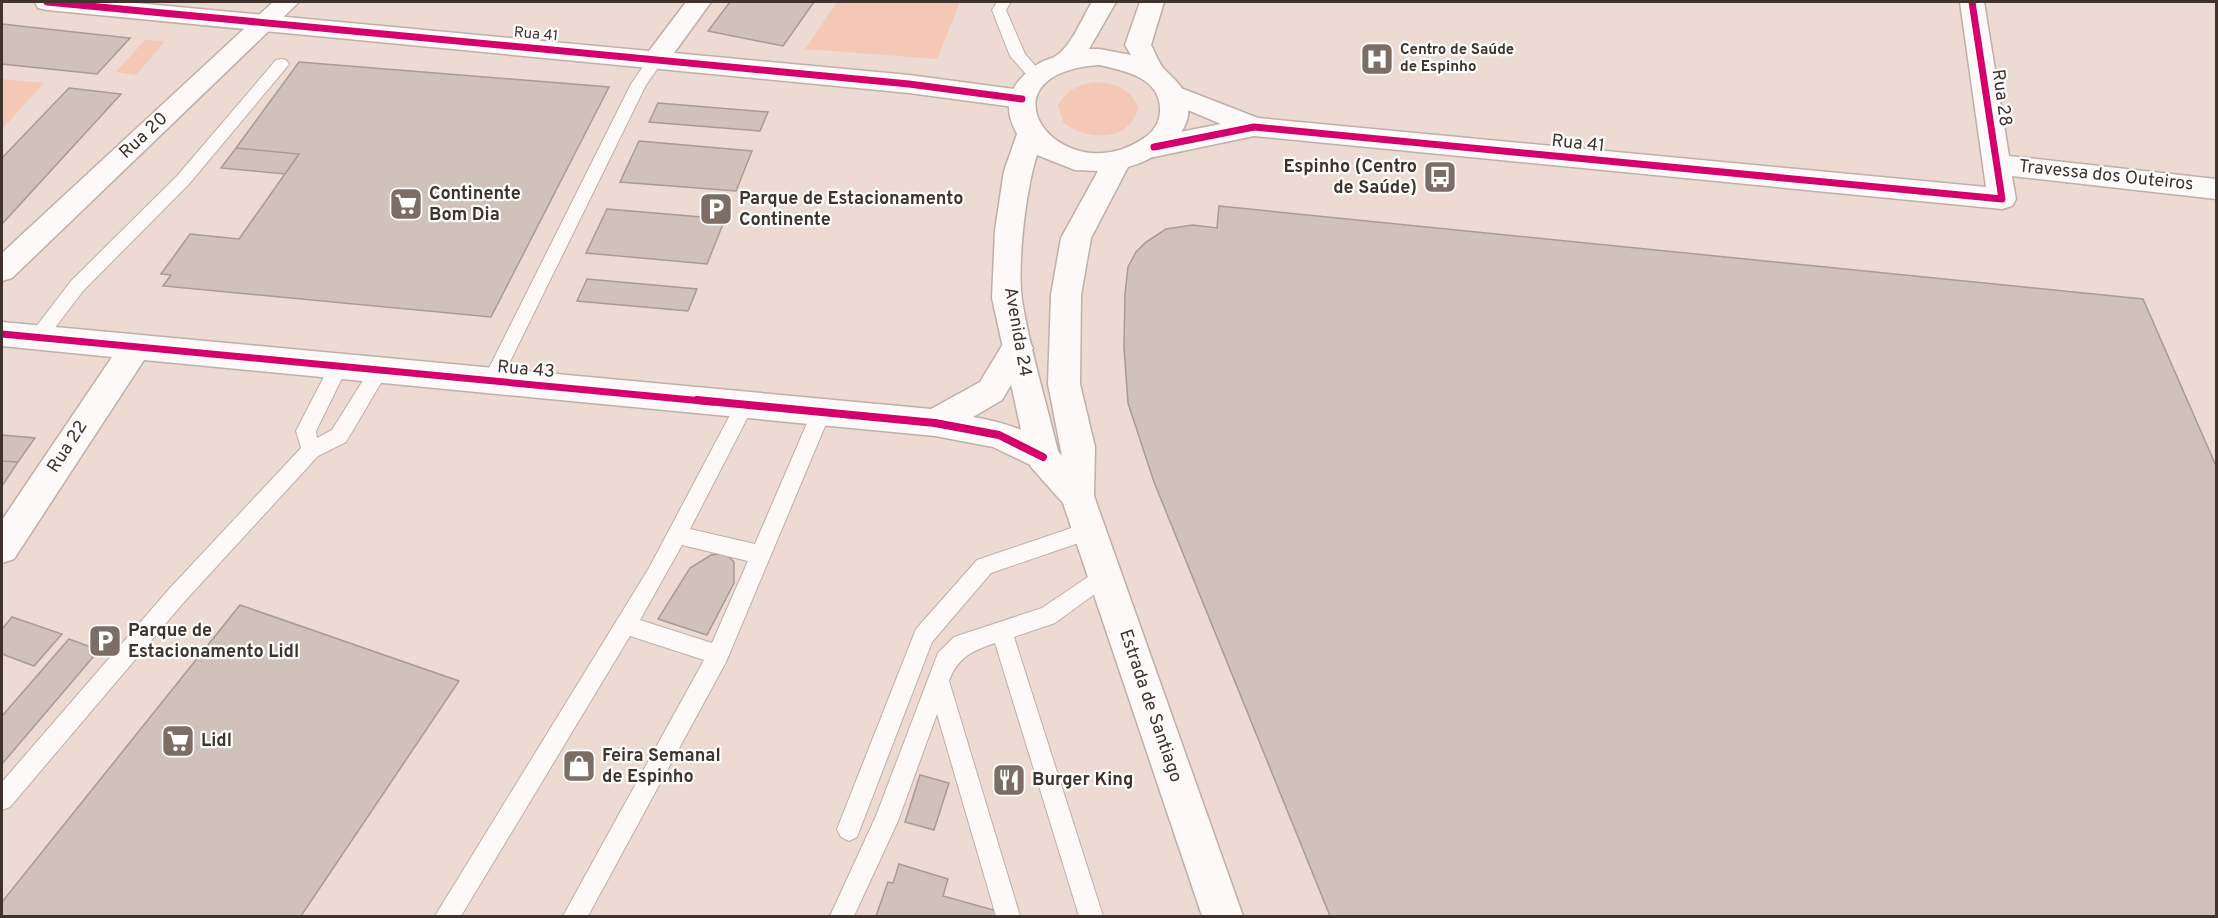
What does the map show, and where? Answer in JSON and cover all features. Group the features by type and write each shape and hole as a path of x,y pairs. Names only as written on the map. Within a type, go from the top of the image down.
{"street":[{"name":"Rua 41","path":"47,2 266,21 909,84 1022,99"},
{"name":"Rua 20","path":"2,270 287,2"},
{"path":"656,59 699,2"},
{"path":"1065,62 1082,40 1104,2"},
{"path":"1152,2 1138,45 1152,71"},
{"name":"Rua 28","path":"1972,2 2001,200"},
{"path":"1099,57 1117,58 1152,71 1165,82 1173,94 1176,108 1174,120 1166,135 1154,147 1117,161 1074,160 1055,153 1030,135 1023,124 1020,111 1022,99 1037,77 1065,62 1099,57"},
{"name":"Rua 41","path":"1173,94 1254,128"},
{"name":"Rua 41","path":"1154,147 1254,128 2001,200"},
{"name":"Avenida 24","path":"1030,135 1018,171 1008,231 1007,298 1043,457"},
{"name":"Estrada de Santiago","path":"1117,161 1076,238 1066,295 1064,384 1079,447 1077,496 1223,916"},
{"name":"Travessa dos Outeiros","path":"1996,164 2217,189"},
{"name":"Rua 43","path":"2,334 935,423 999,435 1043,457"},
{"name":"Rua 22","path":"2,548 136,346"},
{"path":"935,423 991,391 1017,348"},
{"name":"Estrada de Santiago","path":"1043,457 1077,496"}],"lane":[{"path":"1004,2 999,9 1018,56 1037,77"},
{"path":"491,382 639,84 656,59"},
{"path":"38,337 77,285 183,180 281,64"},
{"path":"311,450 306,431 339,366"},
{"path":"2,800 177,595 311,450 339,436 379,370"},
{"path":"447,916 678,535 745,405"},
{"path":"574,916 718,655 821,412"},
{"path":"849,830 924,636 984,566 1089,531"},
{"path":"678,535 761,555"},
{"path":"842,916 886,821 946,660 962,644 1048,616 1104,575"},
{"path":"625,625 718,655"},
{"path":"1002,631 1091,916"},
{"path":"938,680 1008,916"}],"shaded area":[{"path":"837,2 960,2 937,59 805,49"},
{"path":"145,40 165,41 136,75 116,72"},
{"path":"2,79 44,83 2,129"},
{"path":"1094,82 1115,85 1127,91 1135,101 1138,108 1126,128 1117,133 1094,135 1083,133 1063,122 1058,105 1061,100 1073,89"}],"building":[{"path":"730,2 814,2 783,46 708,31"},
{"path":"2,24 130,38 97,74 2,64"},
{"name":"Continente Bom Dia","path":"299,62 609,87 491,317 163,286 171,275 161,274 190,234 239,239 299,154 236,148"},
{"path":"69,88 121,94 2,224 2,158"},
{"path":"658,103 768,112 760,131 649,122"},
{"path":"639,141 752,151 736,191 620,182"},
{"path":"236,148 299,154 285,174 221,168"},
{"path":"1219,206 2143,299 2216,466 2216,916 1330,916 1154,482 1128,403 1124,347 1128,267 1136,252 1146,242 1166,229 1193,225 1217,228"},
{"path":"607,209 725,219 707,264 586,253"},
{"path":"587,279 697,289 688,311 577,301"},
{"path":"2,435 35,438 18,462 2,461"},
{"path":"2,461 18,462 2,486"},
{"path":"711,555 728,556 734,562 734,583 707,635 658,619 690,568"},
{"path":"240,605 459,681 301,916 2,916 2,902"},
{"path":"12,617 62,634 34,666 2,654 2,629"},
{"path":"69,639 99,650 2,764 2,716"},
{"path":"920,775 949,783 934,830 905,822"},
{"path":"899,864 948,879 943,896 997,911 995,916 876,916 888,882 893,883"}],"cycle path":[{"path":"47,2 909,84 1022,99"},
{"path":"1154,147 1254,127 2002,199 1972,2"},
{"path":"2,334 935,423 999,435 1043,457"}],"place":[{"name":"Centro de Saúde de Espinho","path":"1377,59"},
{"name":"Espinho (Centro de Saúde)","path":"1440,177"},
{"name":"Continente Bom Dia","path":"406,204"},
{"name":"Parque de Estacionamento Continente","path":"716,209"},
{"name":"Parque de Estacionamento Lidl","path":"105,641"},
{"name":"Lidl","path":"178,741"},
{"name":"Feira Semanal de Espinho","path":"579,766"},
{"name":"Burger King","path":"1009,780"}]}
